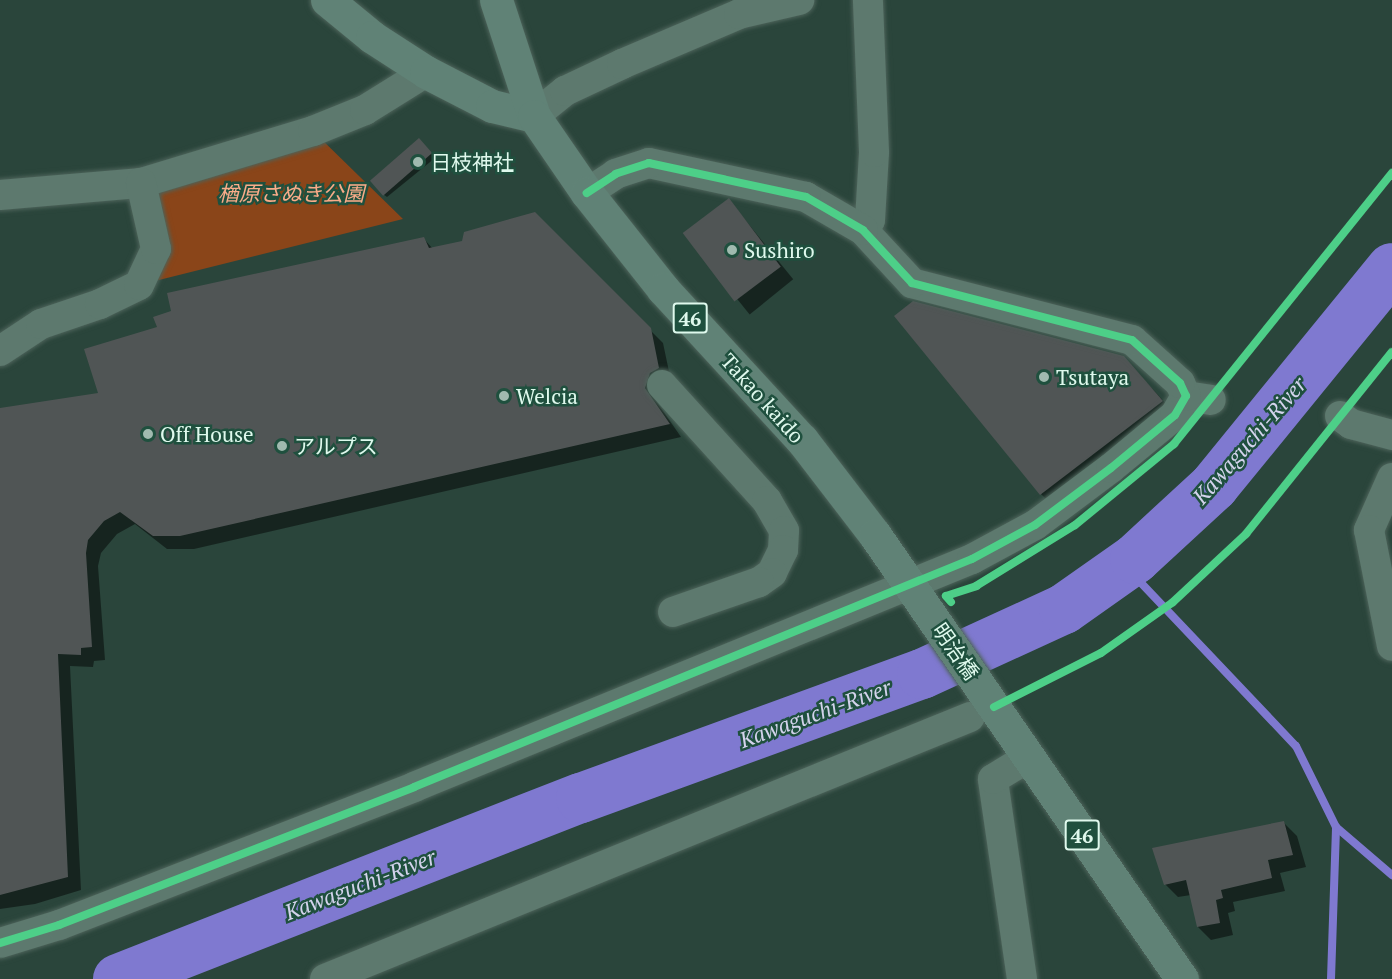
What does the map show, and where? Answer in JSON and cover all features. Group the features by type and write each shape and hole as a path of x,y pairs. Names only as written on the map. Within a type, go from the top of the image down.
{"main road":[{"path":"327,0 372,37 426,72 492,106 534,116"},
{"name":"Takao kaido","path":"496,0 534,116 587,193 663,289 802,440 928,611"},
{"name":"明治橋","path":"928,611 977,704"},
{"name":"46","path":"977,704 1029,758 1182,979"}],"street":[{"path":"534,116 565,91 622,64 739,14 799,0"},
{"path":"863,230 870,220 874,152 868,0"},
{"path":"0,195 141,183 313,131 365,110 426,72"},
{"path":"0,943 59,925 414,787 972,559 1035,525 1198,398 1138,343 912,282 863,230 806,197 649,163 616,174 587,193"},
{"path":"0,351 41,324 100,304 139,285 156,249 141,183"},
{"path":"662,385 767,501 784,531 783,550 772,573 759,582 673,612"},
{"path":"1340,416 1351,424 1392,435"},
{"path":"1391,640 1369,530 1392,478"},
{"path":"325,979 364,971 977,704"},
{"path":"1022,979 993,779 1029,758"}],"green space":[{"name":"楢原さぬき公園","path":"313,131 403,219 139,285 156,249 141,183"}],"building":[{"path":"419,138 432,153 383,196 370,181"},
{"name":"Sushiro","path":"729,198 781,267 734,302 683,233"},
{"path":"535,212 651,328 659,368 650,373 645,388 670,424 180,536 153,536 120,512 104,521 88,540 86,553 92,647 81,648 81,655 58,654 68,877 0,895 0,408 98,393 84,349 157,327 153,317 171,311 167,293 424,237 429,248 462,241 464,232"},
{"name":"Tsutaya","path":"913,301 1124,356 1163,401 1040,495 894,316"},
{"path":"1284,821 1293,855 1268,860 1272,878 1221,890 1223,898 1216,900 1220,923 1197,927 1186,880 1164,885 1152,848"}],"waterway":[{"name":"Kawaguchi-River","path":"118,979 581,798 922,674 1064,609 1135,559 1214,486 1392,268"},
{"path":"1125,566 1296,746 1336,827 1392,875"},
{"path":"1331,979 1336,827"}],"cycle path":[{"path":"0,943 59,925 414,787 972,559 1035,525 1111,468 1175,415 1186,396 1180,383 1132,340 912,283 863,230 806,197 649,163 616,174 587,193"},
{"path":"951,602 946,596 976,586 1075,525 1174,444 1392,173"},
{"path":"994,707 1101,653 1173,602 1246,534 1392,352"}],"place":[{"name":"日枝神社","path":"418,162"},
{"name":"Sushiro","path":"732,250"},
{"name":"Tsutaya","path":"1044,377"},
{"name":"Welcia","path":"504,396"},
{"name":"Off House","path":"148,434"},
{"name":"アルプス","path":"282,446"}]}
